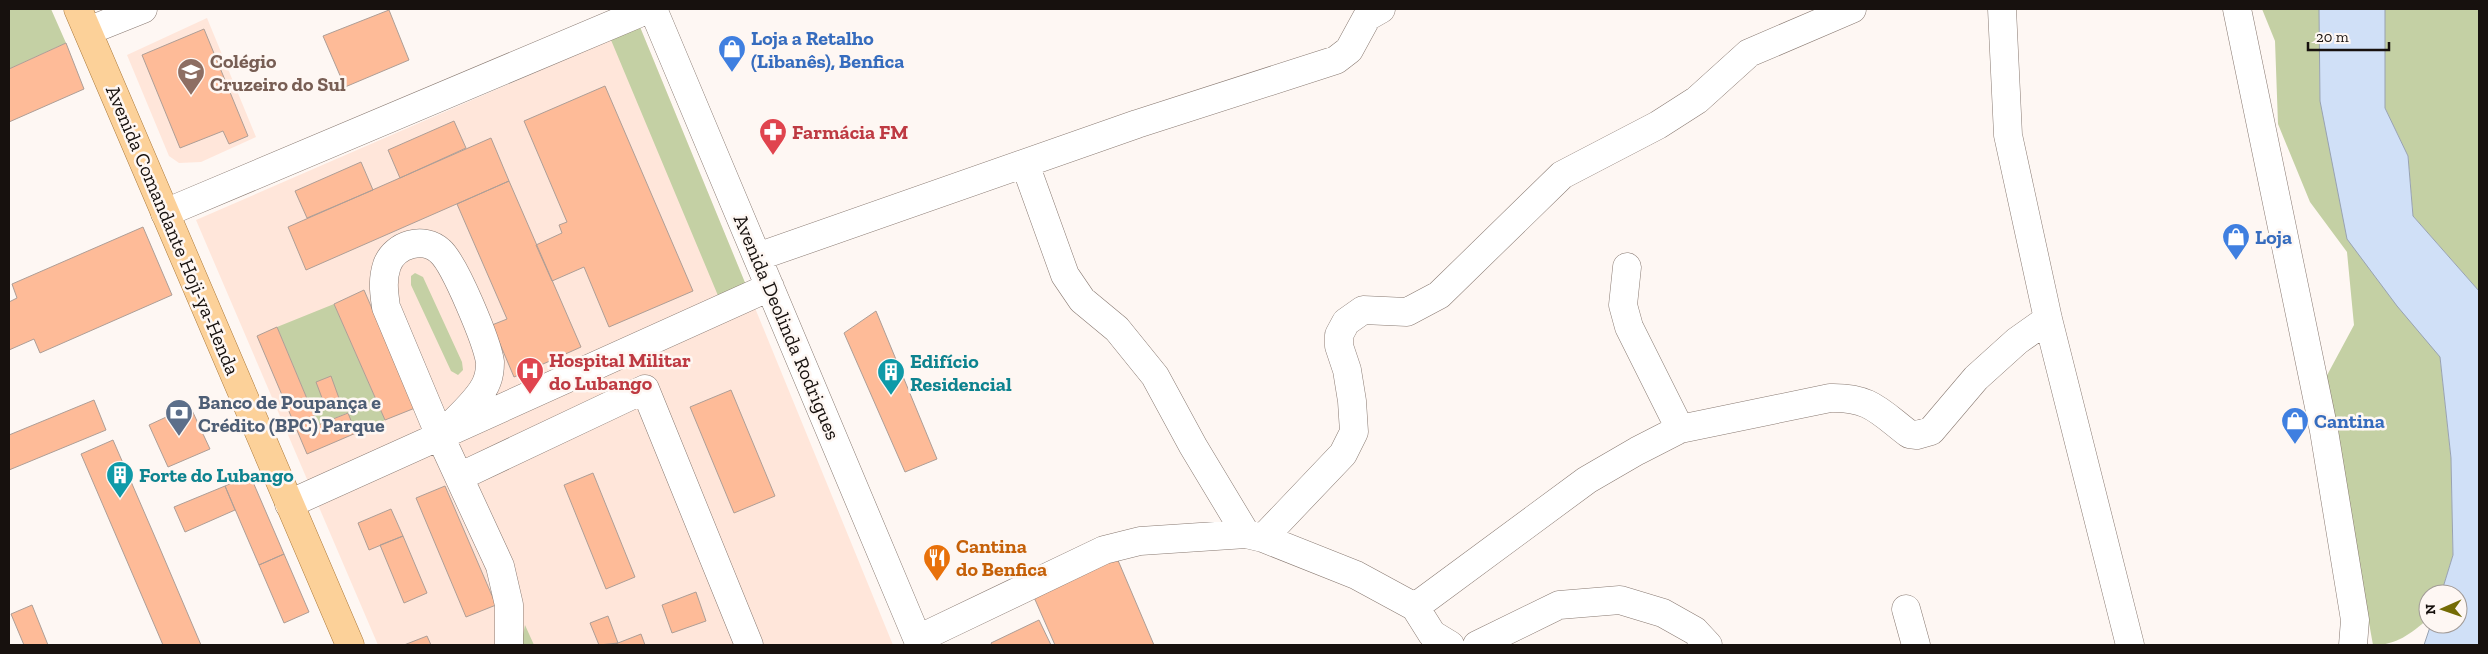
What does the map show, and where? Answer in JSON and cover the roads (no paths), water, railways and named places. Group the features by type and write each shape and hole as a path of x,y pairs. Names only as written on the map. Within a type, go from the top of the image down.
{"main road":[{"name":"Avenida Comandante Hoji-ya-Henda","path":"83,20 350,645"}],"street":[{"path":"83,20 142,9"},
{"path":"165,213 651,9"},
{"name":"Avenida Deolinda Rodrigues","path":"651,9 919,642"},
{"path":"1254,536 1343,454 1354,432 1347,370 1339,346 1339,335 1346,322 1363,310 1406,312 1439,296 1562,175 1658,125 1698,100 1749,53 1852,9"},
{"path":"2002,9 2008,135 2048,319 2130,645"},
{"path":"2237,9 2324,431 2355,620 2353,645"},
{"path":"757,257 1025,164 1336,60 1349,50 1370,11"},
{"path":"1025,164 1065,275 1082,300 1117,329 1155,376 1193,446 1254,536"},
{"path":"440,436 474,401 487,382 490,364 485,342 442,252 430,243 414,243 398,251 388,264 383,284 386,307 440,436 500,566 509,605 510,645"},
{"path":"1627,267 1623,305 1629,327 1680,429"},
{"path":"289,504 770,287"},
{"path":"1415,607 1587,480 1680,429 1830,398 1852,398 1868,402 1909,434 1917,435 1931,430 1976,378 2017,341 2048,319"},
{"path":"459,477 645,389 749,645"},
{"path":"919,642 1104,550 1140,542 1254,536 1356,575 1415,607 1432,634 1450,645"},
{"path":"1477,645 1559,605 1620,600 1663,613 1695,631 1708,645"},
{"path":"1906,609 1916,645"}],"water":[{"path":"2319,9 2385,9 2385,108 2408,156 2413,216 2479,291 2479,645 2424,645 2428,634 2468,634 2468,584 2444,584 2453,555 2451,458 2440,357 2397,306 2347,239 2320,101"}],"place":[{"name":"Loja a Retalho (Libanês), Benfica","path":"732,73"},
{"name":"Colégio Cruzeiro do Sul","path":"191,96"},
{"name":"Farmácia FM","path":"773,156"},
{"name":"Loja","path":"2236,261"},
{"name":"Hospital Militar do Lubango","path":"530,395"},
{"name":"Edifício Residencial","path":"891,396"},
{"name":"Banco de Poupança e Crédito (BPC) Parque","path":"179,437"},
{"name":"Cantina","path":"2295,445"},
{"name":"Forte do Lubango","path":"120,499"},
{"name":"Cantina do Benfica","path":"937,582"}]}
